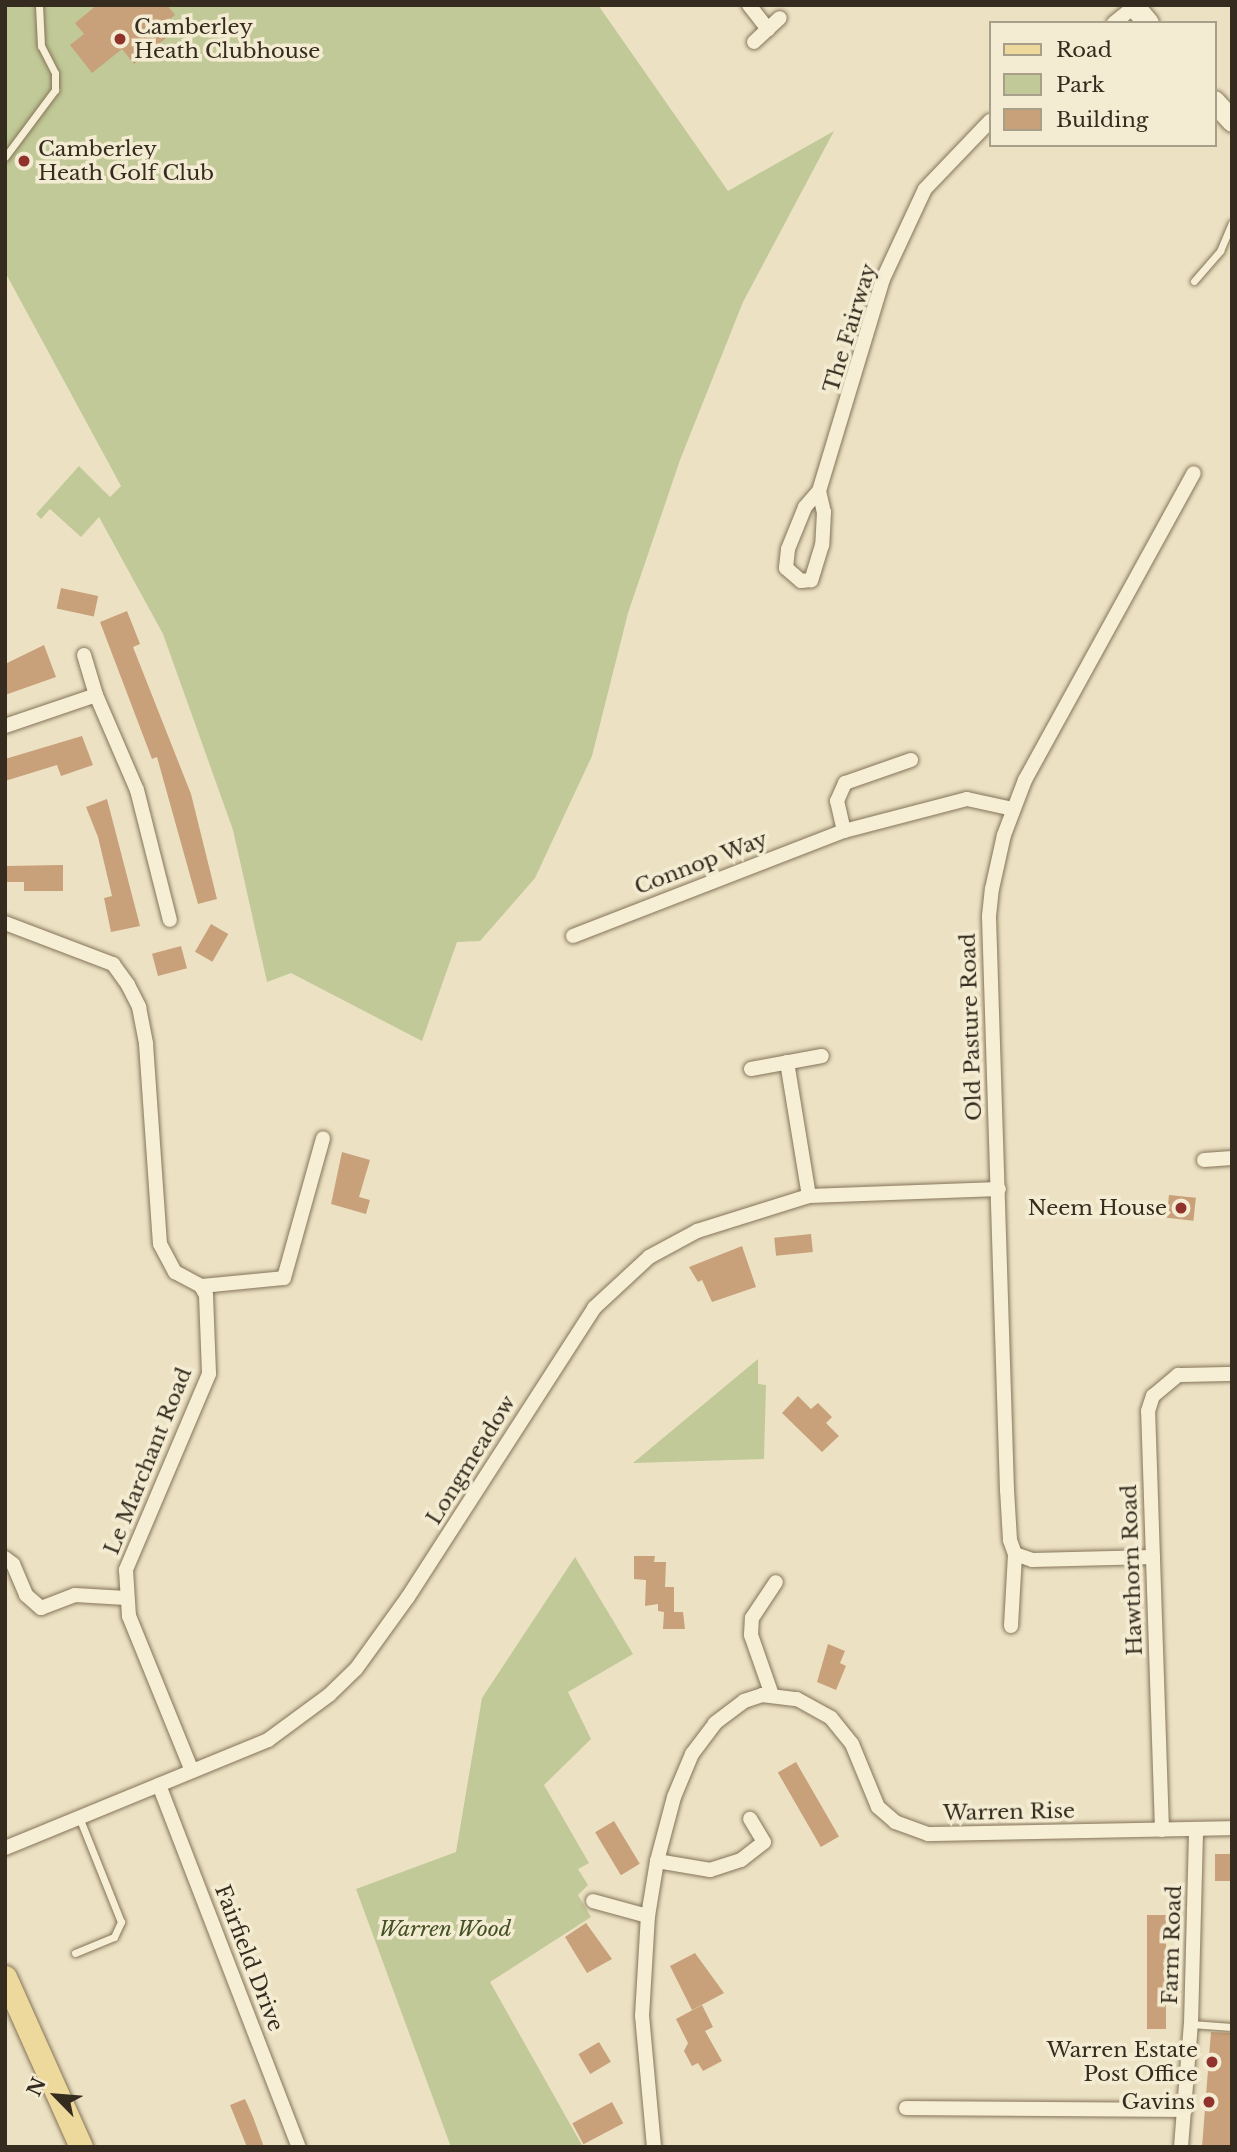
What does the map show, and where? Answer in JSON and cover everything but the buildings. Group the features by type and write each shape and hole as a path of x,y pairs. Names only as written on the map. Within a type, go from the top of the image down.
{"main road":[{"path":"1216,103 1232,121"},
{"path":"5,1977 80,2147"}],"street":[{"path":"749,5 768,29"},
{"path":"1118,21 1138,12"},
{"path":"754,42 780,18"},
{"name":"The Fairway","path":"819,491 824,512 822,545 811,580 801,581 786,568 788,549 805,507 819,491 888,268 925,189 988,123"},
{"name":"Old Pasture Road","path":"1011,1626 1015,1554 1009,1522 989,916 996,862 1013,809 1194,473"},
{"path":"84,655 96,695 137,790 169,921"},
{"path":"5,726 96,695"},
{"path":"844,831 837,801 845,783 911,760"},
{"name":"Connop Way","path":"573,936 844,831 967,799 1013,809"},
{"path":"5,923 113,964 139,1007 146,1044 160,1244 175,1272 201,1286 284,1279 323,1138"},
{"path":"751,1069 822,1056"},
{"path":"787,1062 809,1196"},
{"path":"1204,1160 1232,1158"},
{"name":"Longmeadow","path":"6,1846 159,1785 279,1733 356,1669 445,1541 569,1342 611,1289 649,1257 697,1231 809,1196 999,1189"},
{"name":"Le Marchant Road","path":"192,1771 129,1616 125,1570 209,1374 206,1295 201,1286"},
{"name":"Hawthorn Road","path":"1162,1830 1151,1402 1178,1376 1232,1374"},
{"path":"1015,1554 1032,1560 1153,1557"},
{"path":"5,1558 13,1564 26,1595 41,1608 75,1595 126,1598"},
{"path":"772,1695 751,1635 752,1618 776,1581"},
{"name":"Warren Rise","path":"654,2147 642,2016 648,1916 657,1861 678,1784 700,1741 737,1704 772,1695 812,1705 840,1726 878,1807 907,1828 939,1836 1232,1828"},
{"name":"Fairfield Drive","path":"159,1785 299,2147"},
{"path":"657,1861 710,1870 741,1860 764,1842 750,1819"},
{"name":"Farm Road","path":"1181,2147 1191,2024 1196,1829"},
{"path":"593,1901 648,1916"},
{"path":"906,2108 1185,2110"}],"lane":[{"path":"5,157 55,90 55,73 41,46 39,5"},
{"path":"1194,281 1220,251 1232,223"},
{"path":"75,1953 114,1937 121,1922 79,1817"},
{"path":"1191,2024 1232,2027"}],"green space":[{"name":"Camberley Heath Golf Club","path":"5,5 598,5 728,191 834,131 743,302 680,460 628,613 592,756 535,878 480,941 457,942 422,1041 291,973 267,982 233,830 163,634 99,517 81,537 50,509 41,519 36,514 79,466 110,497 121,486 5,272"},
{"path":"758,1359 758,1384 766,1385 764,1459 633,1463"},
{"name":"Warren Wood","path":"575,1557 633,1654 568,1692 591,1739 544,1785 589,1863 578,1869 588,1885 578,1895 591,1917 490,1982 583,2147 451,2147 356,1889 456,1852 482,1698"}],"place":[{"name":"Camberley Heath Clubhouse","path":"120,39"},
{"name":"Camberley Heath Golf Club","path":"24,161"},
{"name":"Neem House","path":"1181,1208"},
{"name":"Warren Estate Post Office","path":"1212,2062"},
{"name":"Gavins","path":"1209,2102"}]}
